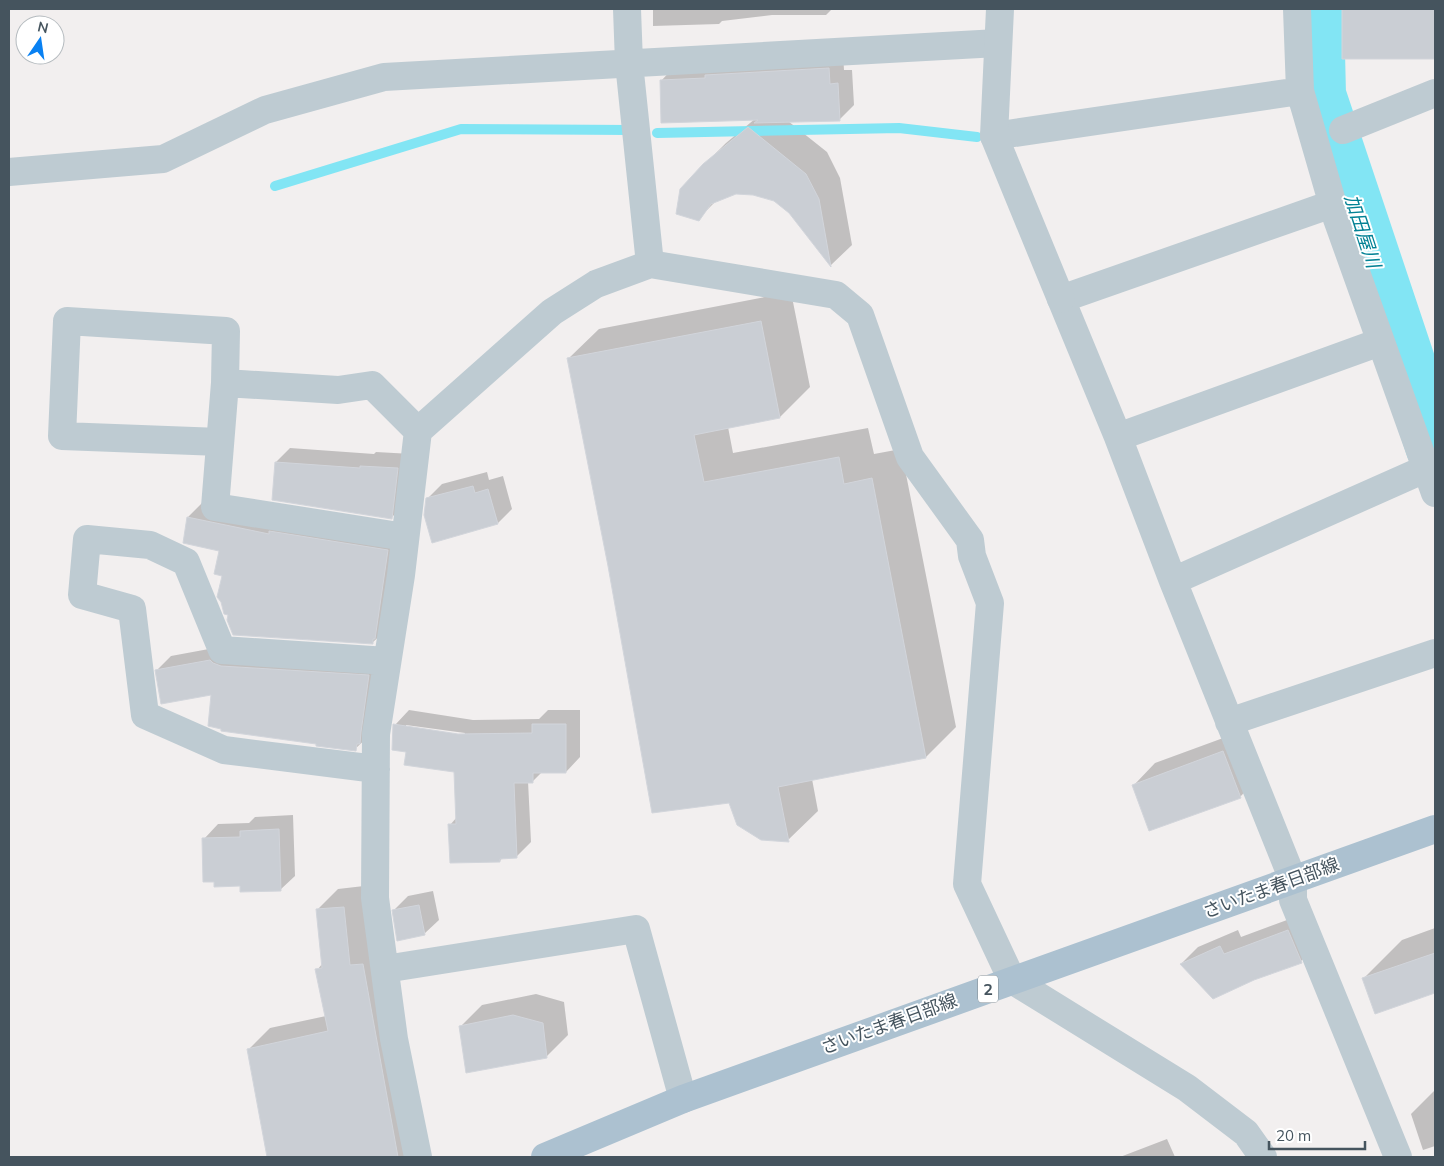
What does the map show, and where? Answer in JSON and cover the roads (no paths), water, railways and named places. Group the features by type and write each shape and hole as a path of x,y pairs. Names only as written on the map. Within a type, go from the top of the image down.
{"main road":[{"name":"さいたま春日部線","path":"545,1157 684,1099 1293,880 1432,835"}],"street":[{"path":"627,9 630,62 650,264"},
{"path":"1000,9 994,136 1118,437 1172,581 1293,880 1293,900 1398,1157"},
{"path":"1172,581 1430,481 1332,204 1300,91 1297,9"},
{"path":"9,172 163,159 265,110 384,77 998,43"},
{"path":"994,136 1300,91"},
{"path":"1343,130 1435,93"},
{"path":"1061,298 1332,204"},
{"path":"418,1157 394,1039 375,898 376,734 406,537 418,432 552,312 596,284 650,264 836,295 860,315 910,457 970,540 972,556 990,603 967,884 1012,980 1187,1088 1246,1133 1263,1157"},
{"path":"220,442 62,436 67,322 226,332 225,383 215,507 406,537"},
{"path":"1118,437 1380,342"},
{"path":"225,383 338,390 372,385 418,432"},
{"path":"376,769 224,750 145,715 132,609 82,595 87,539 150,545 186,562 222,650 388,661"},
{"path":"1229,722 1435,653"},
{"path":"385,969 636,929 684,1099"}],"waterway":[{"name":"加田屋川","path":"1315,9 1317,95 1435,448"},
{"path":"657,133 899,128 977,137"},
{"path":"275,186 461,129 631,130"}]}
